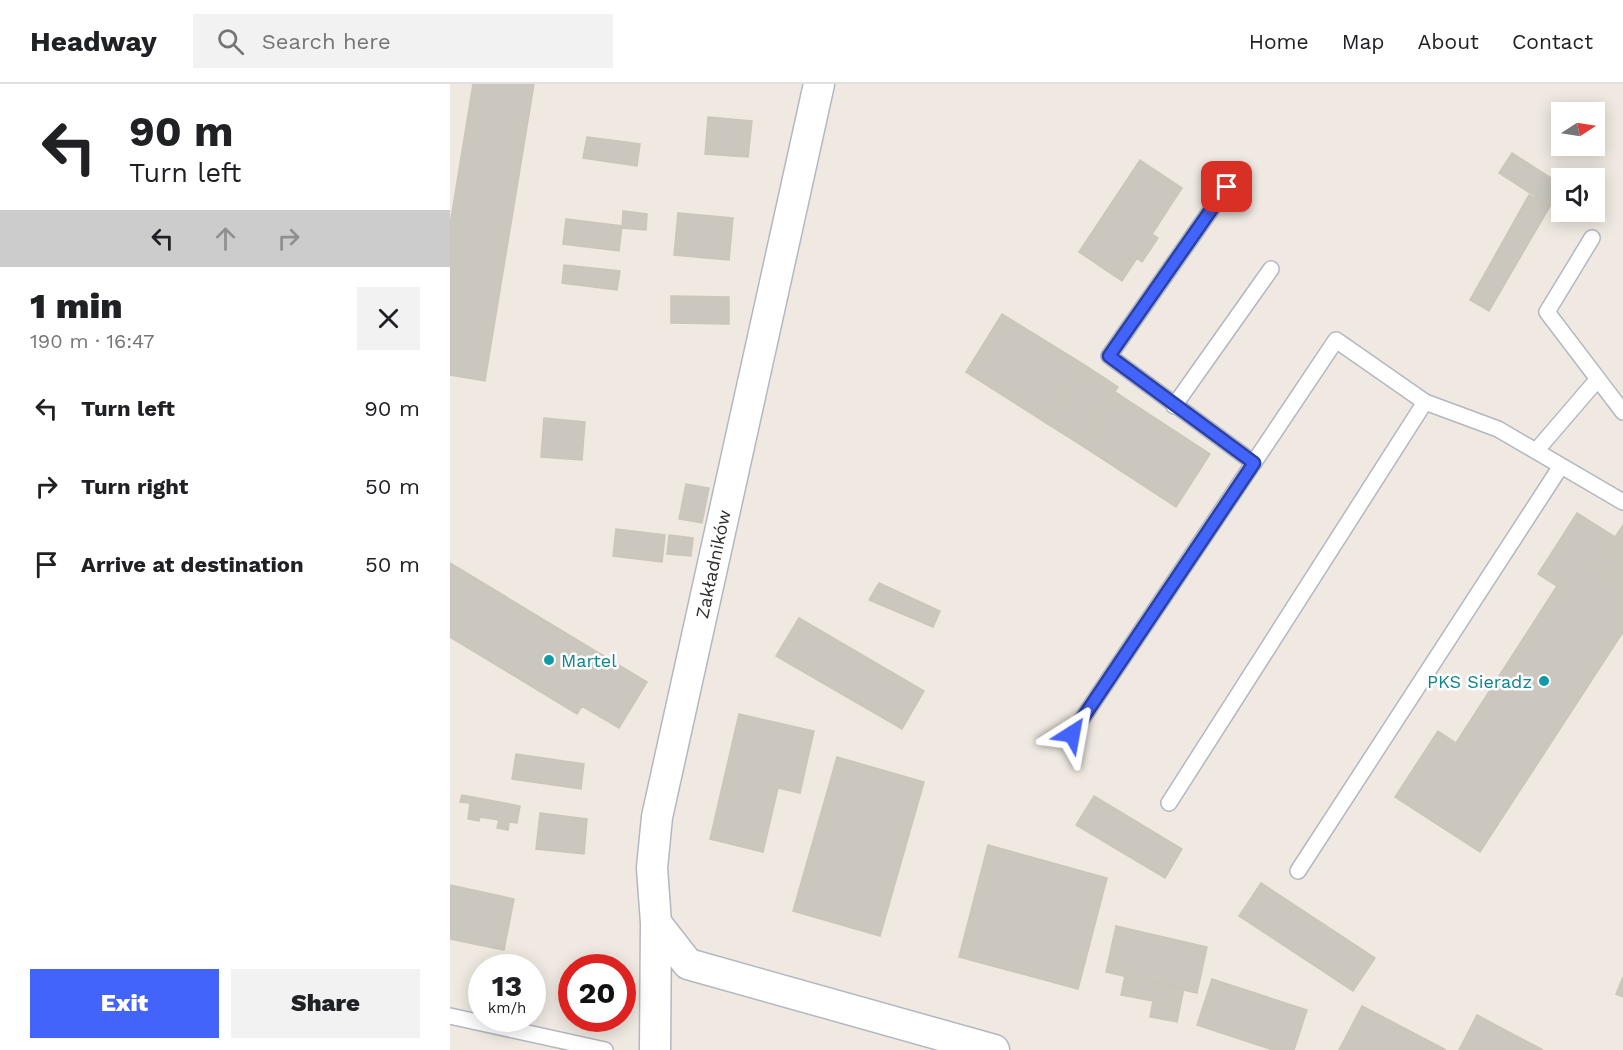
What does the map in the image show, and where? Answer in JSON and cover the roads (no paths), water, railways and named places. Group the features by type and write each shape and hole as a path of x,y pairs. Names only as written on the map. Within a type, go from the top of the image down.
{"street":[{"name":"Zakładników","path":"655,1050 656,923 652,868 657,817 819,84"},
{"path":"656,923 688,963 994,1050"}],"lane":[{"path":"1227,187 1109,356 1254,463"},
{"path":"1592,238 1547,312 1623,412"},
{"path":"1174,406 1271,269"},
{"path":"1072,734 1336,340 1425,402 1498,429 1623,502"},
{"path":"1536,451 1597,380"},
{"path":"1169,803 1425,402"},
{"path":"1298,870 1561,466"},
{"path":"450,1016 605,1050"}],"place":[{"name":"Martel","path":"549,660"},
{"name":"PKS Sieradz","path":"1544,681"}]}
